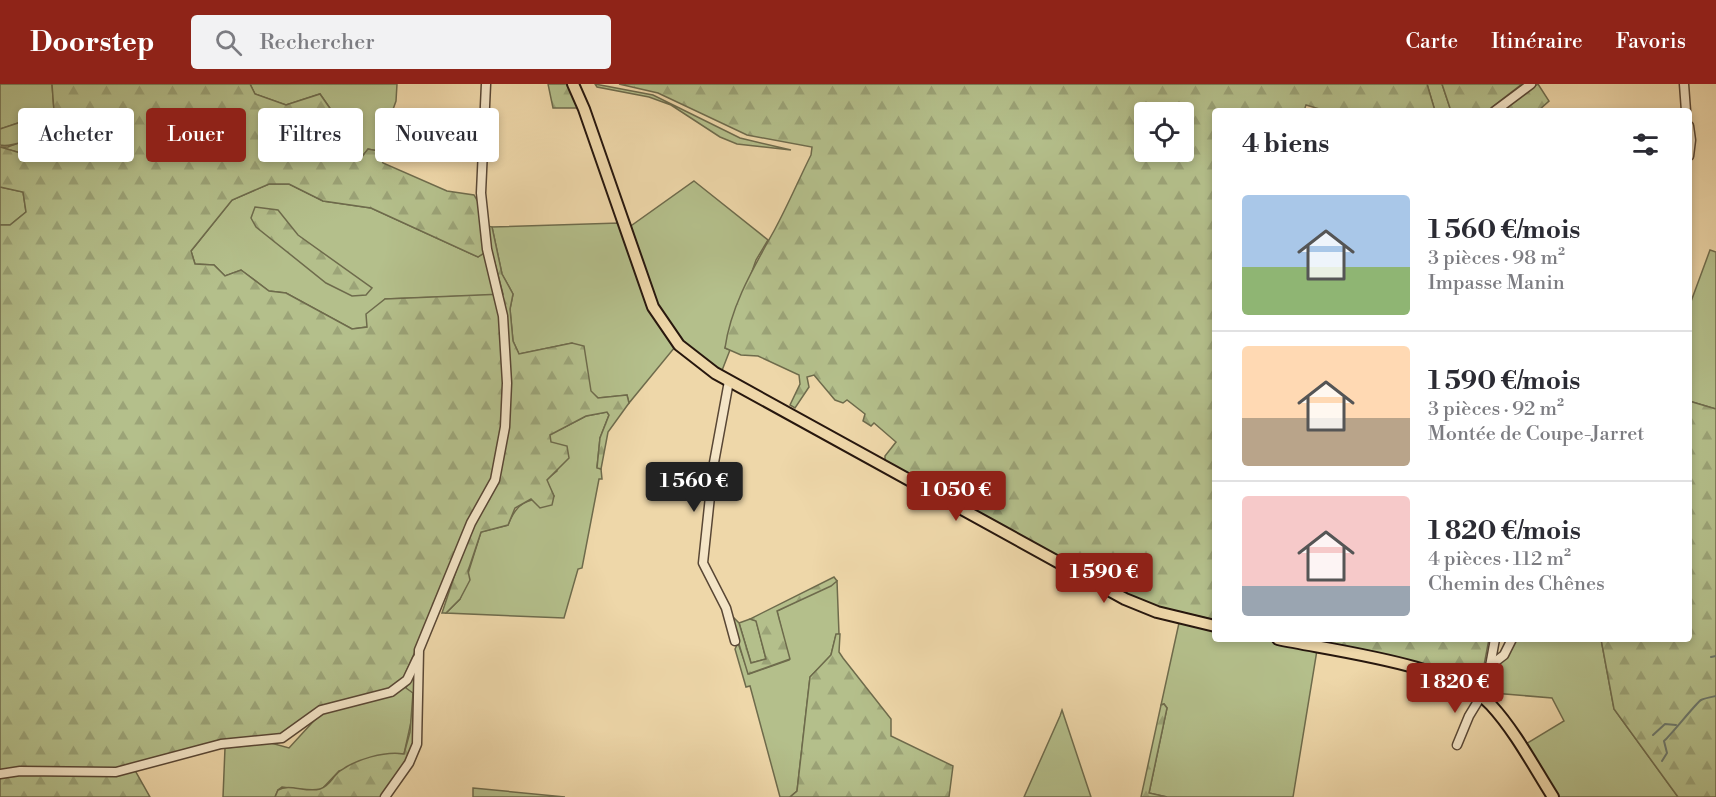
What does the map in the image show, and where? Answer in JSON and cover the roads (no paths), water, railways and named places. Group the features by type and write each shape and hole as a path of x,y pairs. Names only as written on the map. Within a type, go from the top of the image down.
{"main road":[{"path":"573,84 584,109 652,307 665,328 686,352 729,381 1125,599 1157,612 1212,625"},
{"path":"1292,642 1417,669 1446,678 1480,697 1498,714 1552,797"}],"street":[{"path":"0,774 20,771 116,772 221,744 282,738 321,710 397,688 407,680 471,523 495,480 505,428 507,383 503,316 487,249 481,199 486,84"},
{"path":"1499,108 1531,84"},
{"path":"1684,84 1686,108"},
{"path":"729,381 713,468 703,563 726,608 735,641"},
{"path":"1457,745 1486,688 1495,642"},
{"path":"1491,666 1504,655 1510,642"},
{"path":"386,797 409,763 417,744 419,733 417,659"}],"waterway":[{"path":"1711,657 1716,656"},
{"path":"1662,761 1667,753 1664,741 1701,700 1716,696"},
{"path":"1653,735 1665,724 1676,725"}]}
